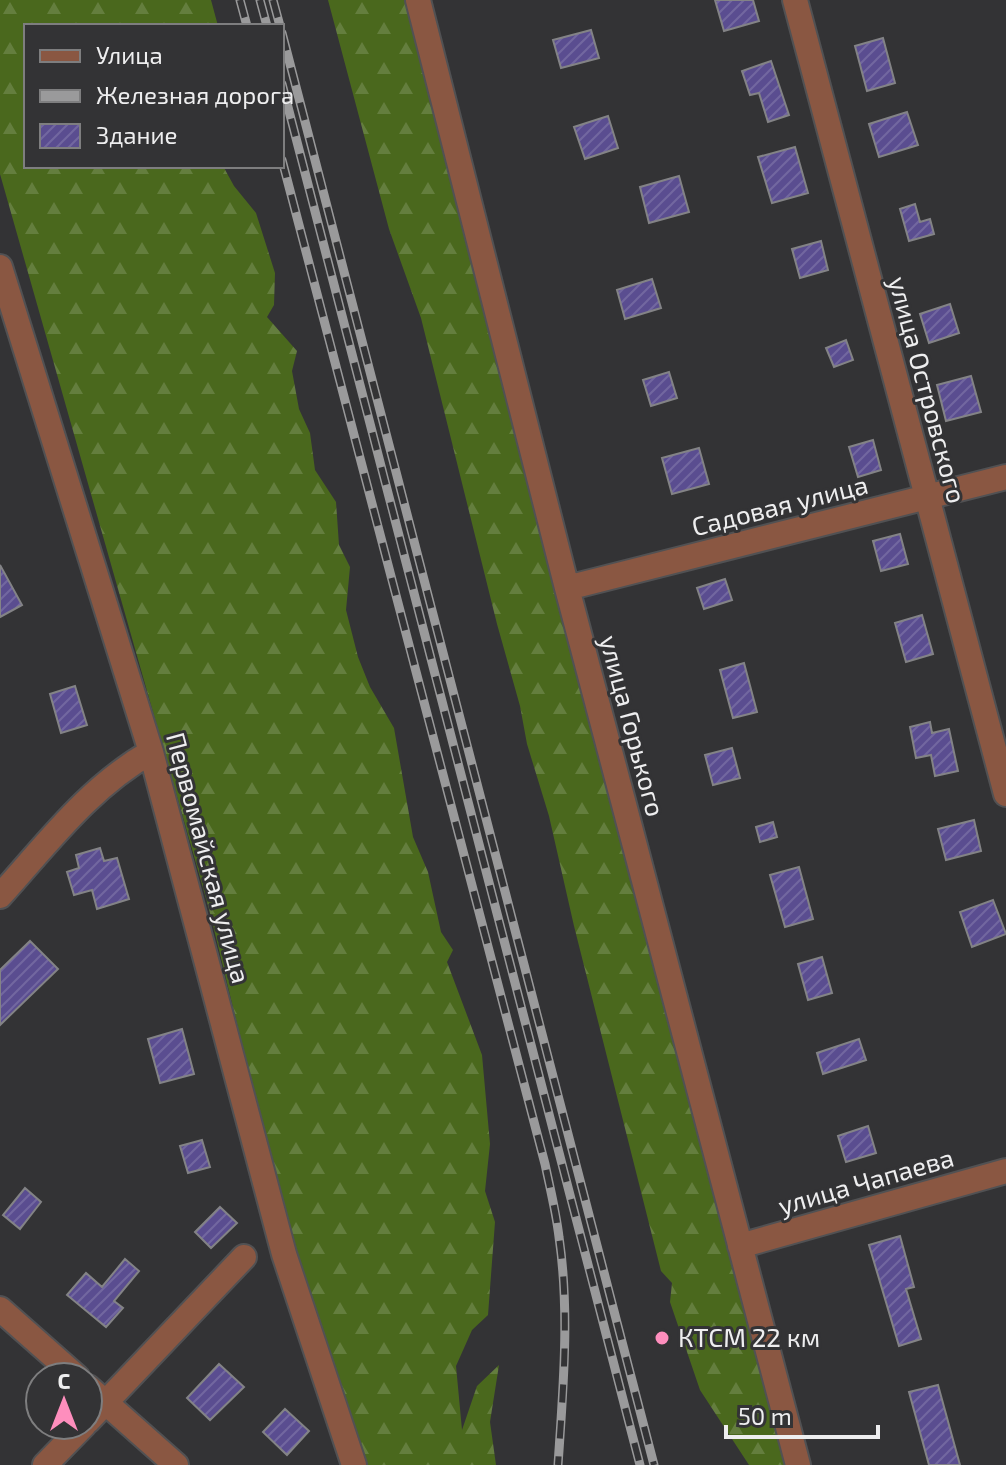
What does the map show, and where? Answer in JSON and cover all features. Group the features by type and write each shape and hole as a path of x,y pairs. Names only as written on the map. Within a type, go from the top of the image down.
{"street":[{"name":"улица Горького","path":"418,0 567,588 798,1465"},
{"name":"улица Островского","path":"795,0 1006,794"},
{"name":"Первомайская улица","path":"0,267 5,305 151,752 284,1254 354,1465"},
{"name":"Садовая улица","path":"567,588 1006,477"},
{"path":"0,896 90,795 121,769 151,752"},
{"name":"улица Чапаева","path":"740,1246 1006,1171"},
{"path":"104,1387 244,1257"},
{"path":"0,1309 59,1361"},
{"path":"104,1400 176,1465"},
{"path":"45,1465 68,1441"}],"green space":[{"path":"0,0 211,0 217,24 24,24 24,168 224,168 256,213 275,273 274,305 267,317 297,351 292,371 299,409 310,433 315,470 336,502 339,545 350,567 346,610 358,657 370,687 394,728 413,837 428,872 441,932 453,950 447,962 482,1055 490,1144 485,1191 495,1222 488,1315 472,1330 456,1366 462,1430 477,1386 499,1365 490,1422 496,1465 368,1465 288,1233 209,909 0,174"},
{"path":"328,0 405,0 787,1465 749,1465 700,1390 670,1302 672,1283 661,1271 549,816 527,744 421,318 389,229"}],"building":[{"path":"715,0 753,0 759,21 724,31"},
{"path":"591,30 599,58 561,68 553,40"},
{"path":"883,38 895,83 867,91 855,46"},
{"path":"771,61 789,115 768,122 759,93 750,95 742,71"},
{"path":"907,112 918,145 879,157 869,124"},
{"path":"608,116 618,148 585,159 574,127"},
{"path":"795,147 808,193 772,203 758,157"},
{"path":"679,176 689,212 649,223 640,187"},
{"path":"915,204 920,222 930,219 934,234 909,241 900,209"},
{"path":"821,241 828,270 800,278 792,249"},
{"path":"652,279 661,308 625,319 617,290"},
{"path":"950,304 959,333 929,343 920,314"},
{"path":"846,340 853,360 834,367 826,348"},
{"path":"669,372 677,398 651,406 643,380"},
{"path":"971,376 981,412 946,421 937,385"},
{"path":"873,440 881,470 858,477 849,447"},
{"path":"699,448 709,484 672,494 662,458"},
{"path":"900,534 908,564 881,571 873,541"},
{"path":"0,565 22,605 0,617"},
{"path":"725,579 732,600 704,609 697,588"},
{"path":"922,615 933,654 906,662 895,623"},
{"path":"744,663 757,712 733,718 720,670"},
{"path":"75,686 87,725 61,733 50,694"},
{"path":"930,722 932,733 949,729 958,771 935,776 931,755 916,758 910,727"},
{"path":"732,748 740,778 713,785 705,755"},
{"path":"974,820 981,851 946,860 938,829"},
{"path":"773,822 777,837 760,842 756,827"},
{"path":"100,848 104,861 117,858 129,899 97,909 92,890 74,895 67,872 79,868 76,855"},
{"path":"799,867 813,919 785,927 770,875"},
{"path":"993,900 1006,934 972,947 960,912"},
{"path":"30,941 58,969 0,1025 0,970"},
{"path":"822,957 832,993 808,1000 798,964"},
{"path":"182,1029 194,1074 160,1083 148,1039"},
{"path":"859,1039 866,1060 823,1074 817,1053"},
{"path":"868,1126 876,1153 846,1162 838,1136"},
{"path":"202,1140 210,1167 188,1173 180,1146"},
{"path":"25,1188 41,1202 20,1229 3,1215"},
{"path":"220,1207 237,1223 211,1248 195,1232"},
{"path":"900,1236 914,1287 906,1289 921,1339 899,1346 869,1245"},
{"path":"125,1259 139,1271 114,1301 123,1308 106,1327 67,1295 86,1273 102,1287"},
{"path":"219,1364 244,1387 210,1420 187,1398"},
{"path":"938,1385 960,1465 929,1465 909,1392"},
{"path":"285,1409 309,1431 287,1455 263,1432"}],"railway":[{"path":"240,0 246,24"},
{"path":"260,0 266,24"},
{"path":"273,0 279,24"},
{"path":"284,41 654,1465"},
{"path":"284,92 640,1465"},
{"path":"284,168 551,1191 564,1294 558,1465"}],"place":[{"name":"КТСМ 22 км","path":"662,1338"}]}
